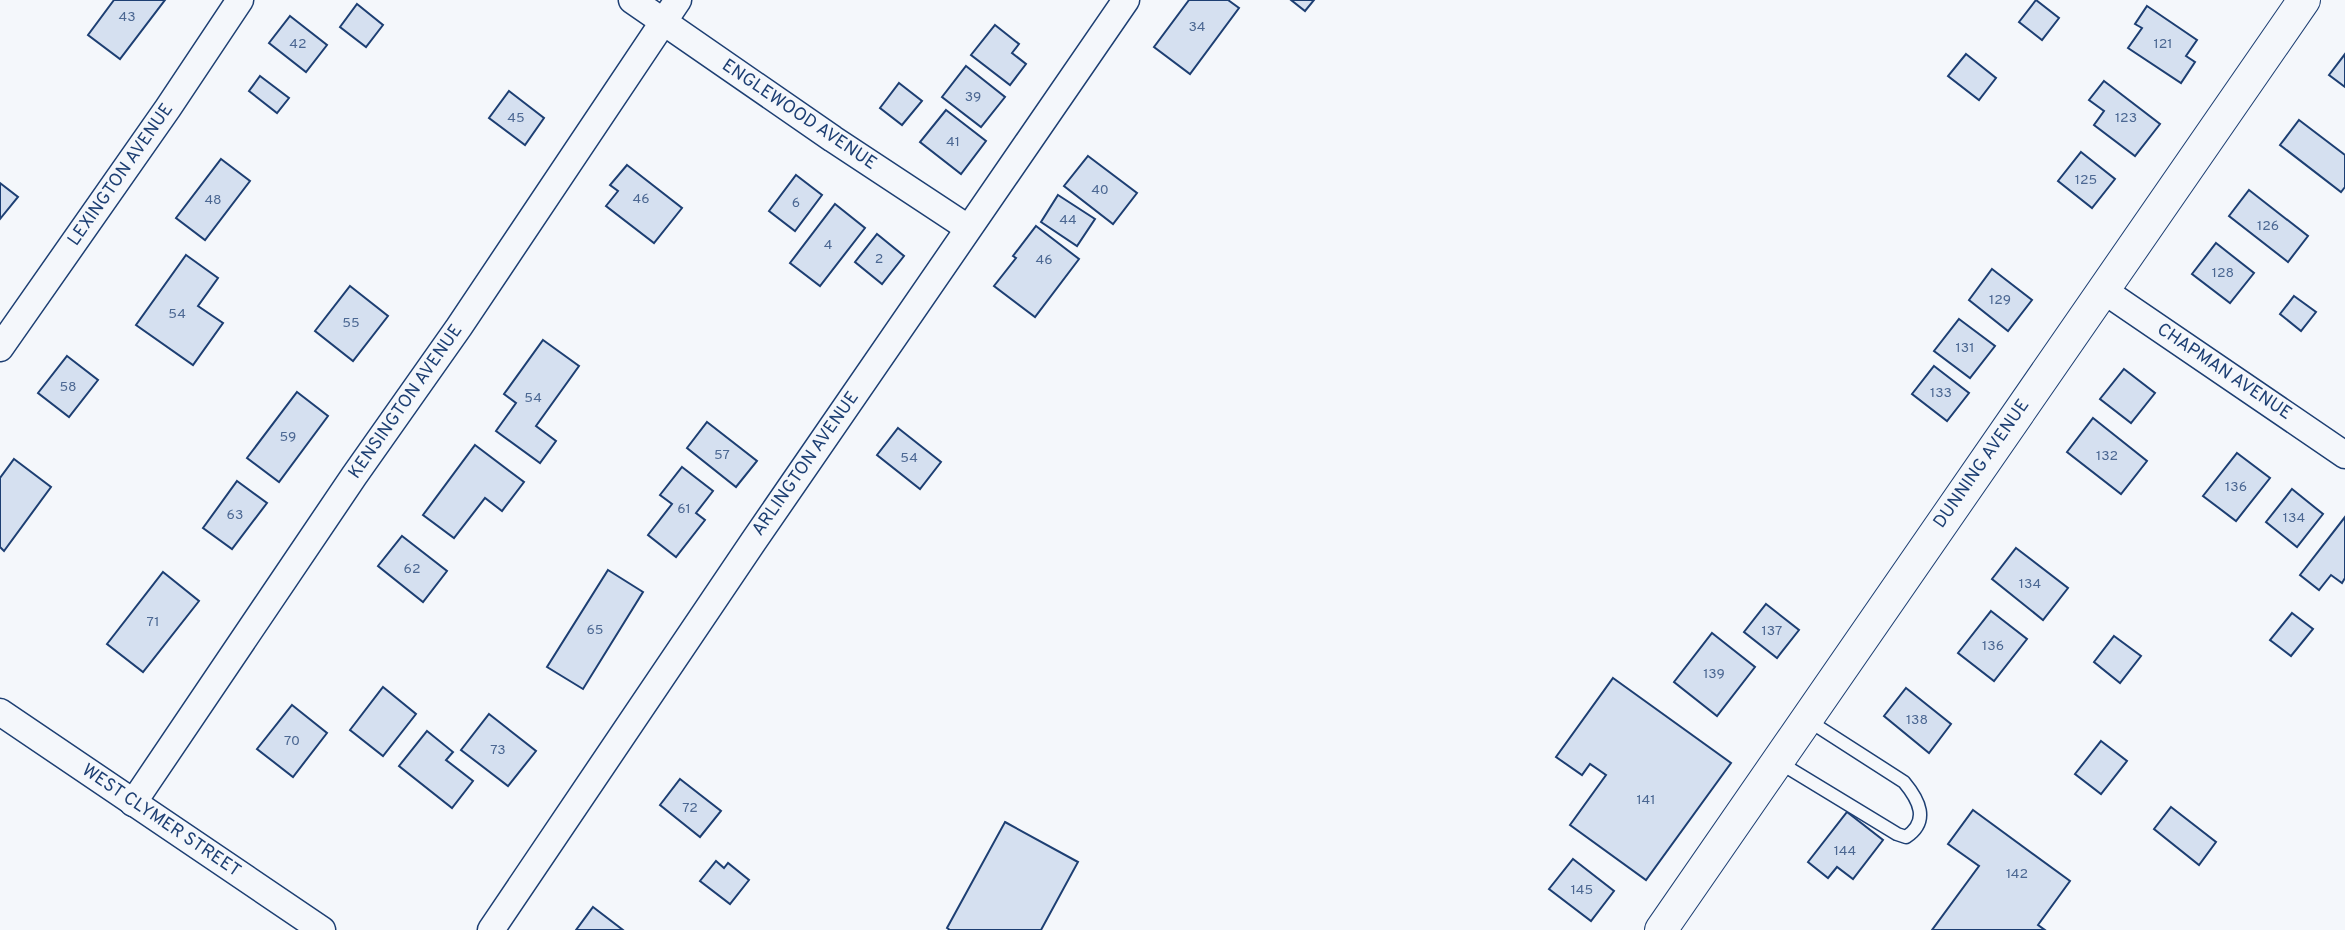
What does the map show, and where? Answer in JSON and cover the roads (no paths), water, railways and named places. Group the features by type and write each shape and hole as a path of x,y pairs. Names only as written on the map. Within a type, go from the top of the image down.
{"street":[{"name":"LEXINGTON AVENUE","path":"0,348 240,0"},
{"name":"ENGLEWOOD AVENUE","path":"632,0 671,11 833,139 968,228"},
{"name":"ARLINGTON AVENUE","path":"491,930 737,565 1126,0"},
{"name":"DUNNING AVENUE","path":"1661,930 2304,0"},
{"name":"KENSINGTON AVENUE","path":"132,803 354,476 459,327 671,11"},
{"name":"CHAPMAN AVENUE","path":"2102,290 2345,455"},
{"name":"WEST CLYMER STREET","path":"0,712 322,930"}],"lane":[{"path":"1777,761 1897,834 1906,837 1914,831 1921,807 1904,782 1805,719"}]}
